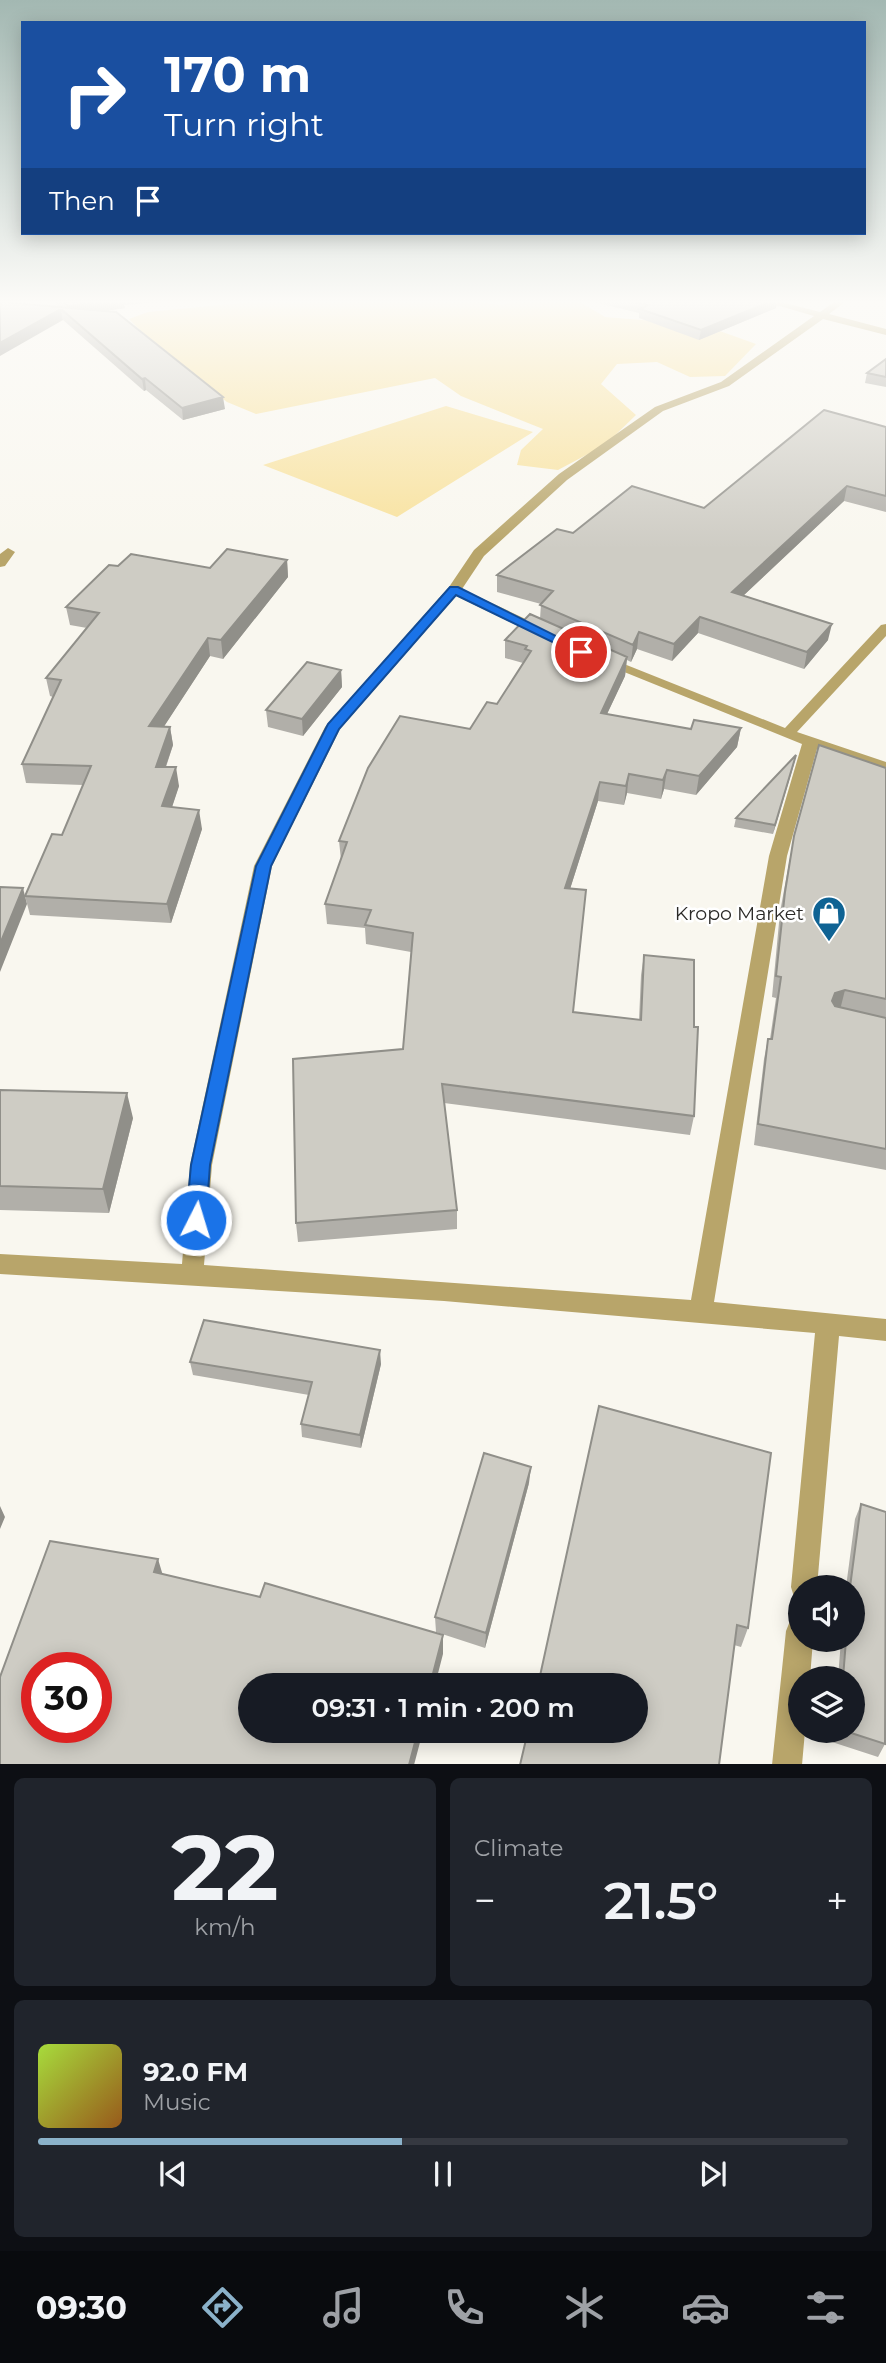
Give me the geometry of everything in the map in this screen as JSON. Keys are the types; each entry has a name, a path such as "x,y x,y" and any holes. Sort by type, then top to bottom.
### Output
{"street":[{"path":"192,1274 201,1165 263,866 333,727 454,590 479,553 563,477 659,409 724,384"},
{"path":"454,590 558,640"},
{"path":"788,734 886,628"},
{"path":"594,657 788,734 886,766"},
{"path":"701,1310 778,856 811,741"},
{"path":"0,1264 192,1274 701,1310 886,1330"},
{"path":"805,1575 828,1323"},
{"path":"788,1764 798,1652"}],"shaded area":[{"path":"205,384 404,384 256,414 227,402"},
{"path":"444,384 601,384 636,415 605,445 558,470 517,465 521,450 543,429 461,396"},
{"path":"446,406 533,432 397,517 263,465"}],"building":[{"path":"153,384 207,384 223,397 182,408"},
{"path":"824,410 886,427 886,496 847,486 732,592 832,624 807,652 700,617 674,644 639,632 633,645 540,605 553,591 497,575 557,529 573,533 632,486 704,508"},
{"path":"227,549 287,560 221,640 208,638 149,726 170,727 156,767 176,767 162,806 199,810 167,904 25,896 52,834 62,835 91,766 22,764 61,680 46,678 99,613 66,607 109,565 118,566 131,554 210,568"},
{"path":"530,614 627,657 601,713 691,729 694,720 741,728 699,776 667,770 663,780 629,774 626,786 600,782 565,888 586,890 573,1012 641,1020 644,955 694,960 694,1027 698,1027 694,1116 442,1084 457,1210 296,1223 293,1059 403,1049 413,933 365,925 371,910 325,904 347,842 339,841 368,768 400,716 470,729 487,702 497,704 531,651 525,649 527,646 505,640"},
{"path":"307,662 341,670 302,719 266,710"},
{"name":"Kropo Market","path":"819,745 886,768 886,999 845,990 835,993 832,1001 835,1006 886,1018 886,1149 758,1124 768,1039 772,1039 781,977 776,976 794,836"},
{"path":"796,755 775,825 736,818"},
{"path":"0,887 23,888 0,944"},
{"path":"0,1090 127,1093 103,1189 0,1186"},
{"path":"204,1320 380,1350 360,1435 301,1424 312,1382 190,1362"},
{"path":"599,1406 771,1453 748,1628 737,1625 719,1764 520,1764 525,1743 648,1743 648,1673 541,1673"},
{"path":"484,1453 531,1467 486,1633 435,1617"},
{"path":"861,1504 886,1512 885,1744 865,1738 865,1666 844,1666 845,1652 865,1652 865,1575 852,1575"},
{"path":"50,1541 158,1559 154,1572 260,1597 265,1583 443,1635 433,1673 238,1673 238,1743 415,1743 409,1764 0,1764 0,1677"}],"place":[{"name":"Kropo Market","path":"829,943"}],"route":[{"path":"196,1220 201,1165 263,866 333,727 396,659 454,590 581,652"}]}
